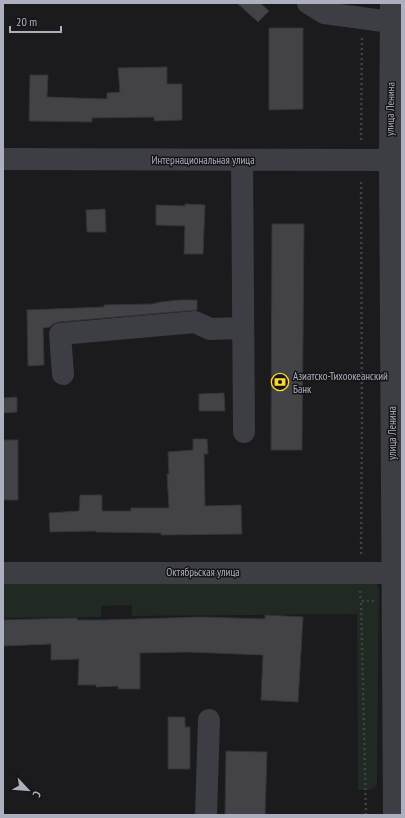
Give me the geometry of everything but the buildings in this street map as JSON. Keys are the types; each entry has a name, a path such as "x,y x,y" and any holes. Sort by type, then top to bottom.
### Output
{"street":[{"path":"308,3 324,13 362,18 391,13"},
{"name":"улица Ленина","path":"391,13 396,160 397,573 393,602 394,815"},
{"name":"Интернациональная улица","path":"3,159 396,160"},
{"path":"242,160 244,432"},
{"path":"63,374 60,334 195,322 210,329 243,328"},
{"name":"Октябрьская улица","path":"3,572 397,573"},
{"path":"206,815 209,720"}],"path":[{"path":"362,18 362,430 360,601 366,815"},
{"path":"360,601 393,602"}],"shaded area":[{"path":"3,581 377,583 379,591 377,785 371,789 358,790 357,614 132,616 132,605 101,606 101,617 3,618"}],"place":[{"name":"Азиатско-Тихоокеанский Банк","path":"280,382"}]}
